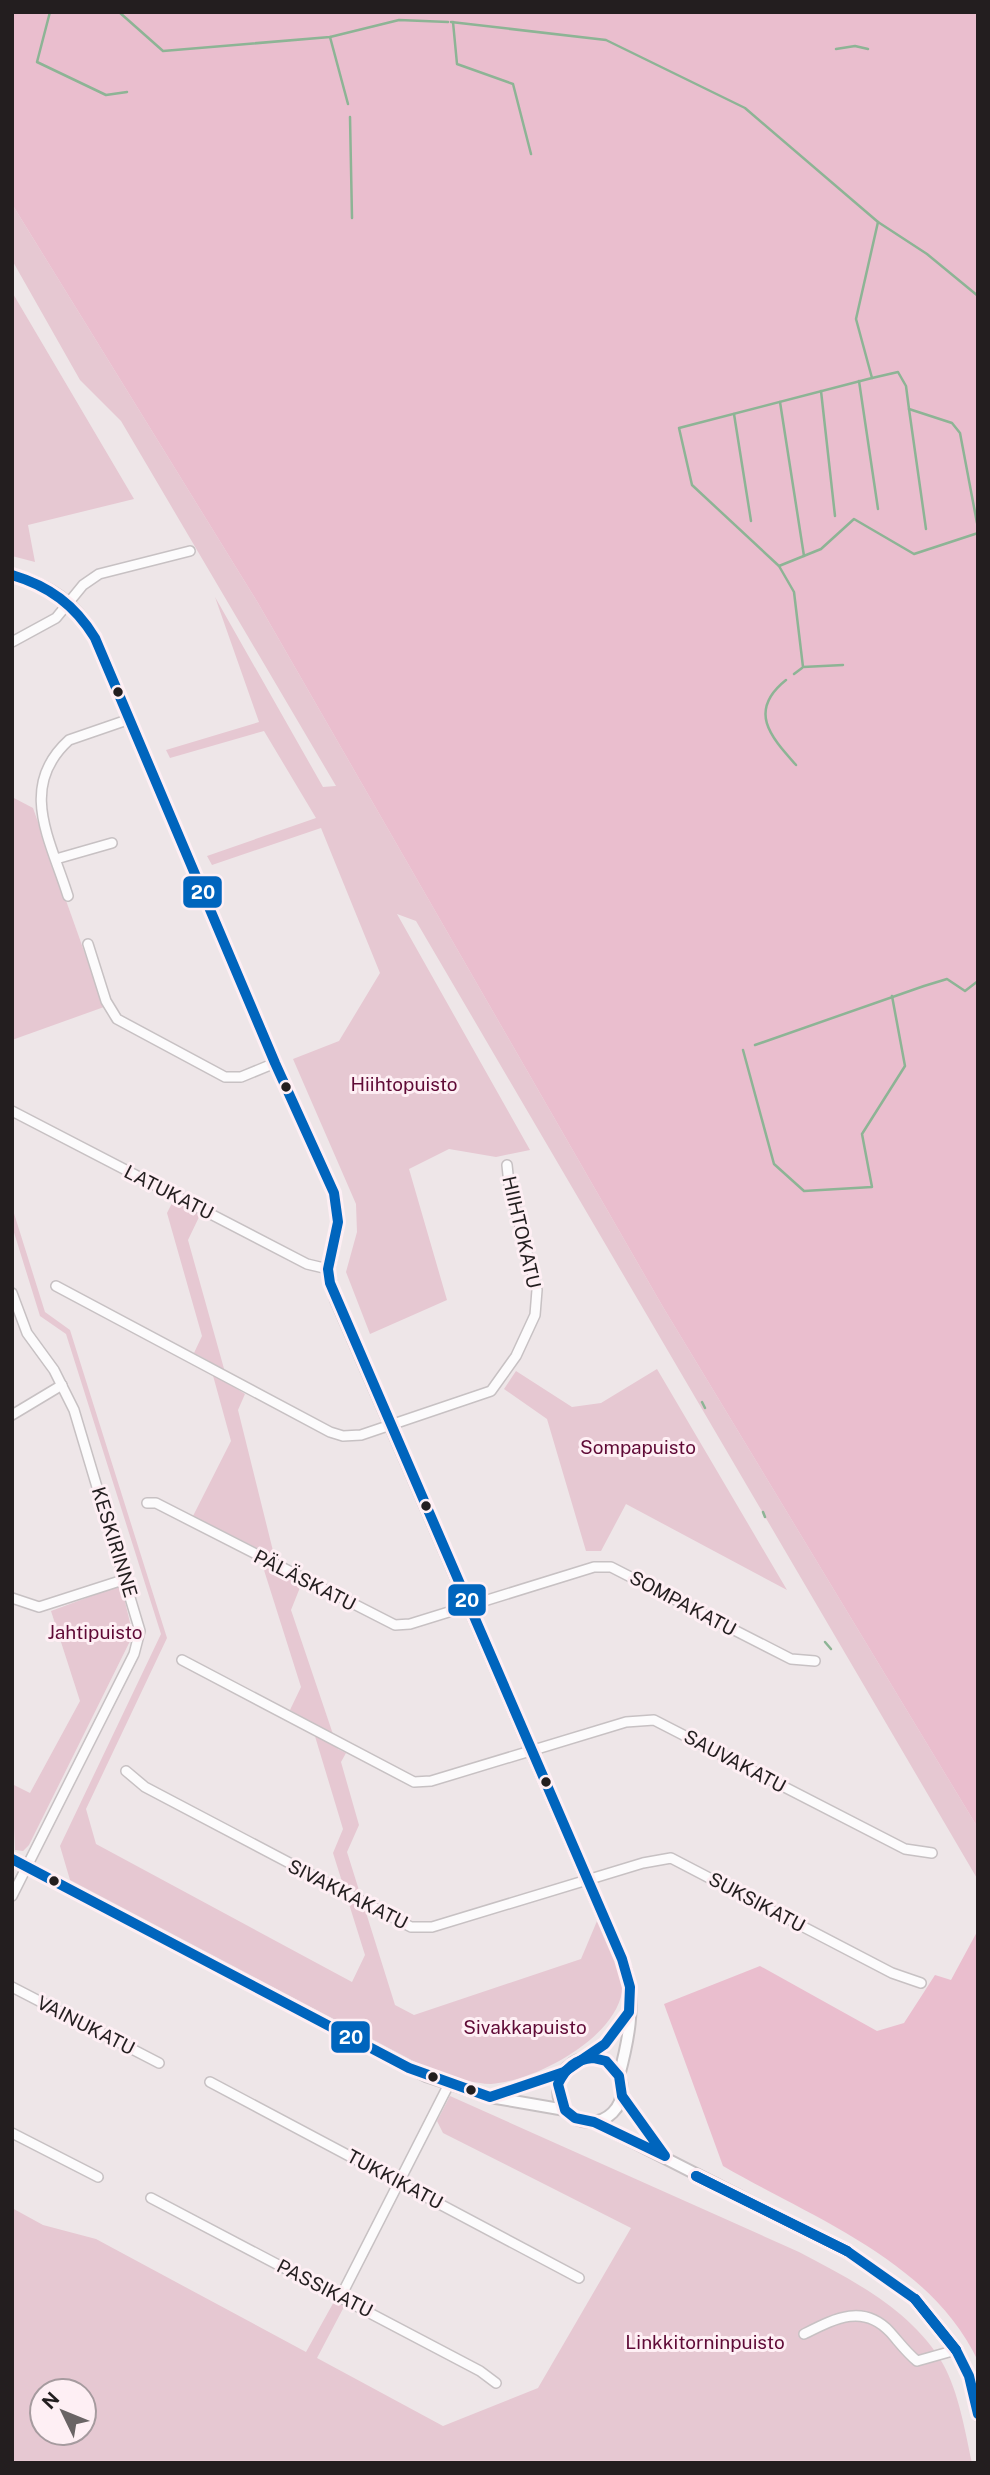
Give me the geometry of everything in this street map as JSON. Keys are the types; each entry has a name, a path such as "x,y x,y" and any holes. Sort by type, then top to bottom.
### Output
{"street":[{"path":"12,642 56,618 83,585 99,574 190,551"},
{"path":"12,575 47,586 70,603 95,638 275,1063 334,1194 338,1222 328,1269 336,1300 626,1970 630,1987 628,2038 619,2076 622,2096 665,2156"},
{"path":"68,896 39,799 49,770 65,743 75,736 130,719"},
{"path":"56,859 112,843"},
{"path":"88,944 108,1007 122,1023 225,1077 241,1077 275,1063"},
{"name":"LATUKATU","path":"12,1111 307,1264 328,1269"},
{"name":"HIIHTOKATU","path":"56,1286 336,1435 360,1435 491,1391 514,1361 531,1327 537,1306 537,1290 509,1184 507,1164"},
{"name":"KESKIRINNE","path":"12,1293 27,1333 62,1385 80,1427 139,1623 138,1646 12,1896"},
{"path":"12,1415 62,1385"},
{"name":"PÄLÄSKATU","path":"147,1503 156,1503 395,1625 410,1624 469,1606"},
{"name":"SOMPAKATU","path":"469,1606 594,1567 611,1567 790,1659 814,1661"},
{"path":"12,1598 38,1607 126,1579"},
{"name":"SAUVAKATU","path":"182,1661 414,1782 431,1781 626,1722 654,1720 905,1849 932,1853"},
{"name":"SIVAKKAKATU","path":"126,1771 145,1787 411,1927 432,1927 587,1880"},
{"name":"SUKSIKATU","path":"587,1880 659,1858 678,1860 892,1973 921,1983"},
{"path":"12,1859 409,2068 490,2097 565,2109 581,2121 594,2122 665,2156 696,2176 847,2251 915,2299 956,2350 968,2376 978,2415"},
{"name":"VAINUKATU","path":"12,1987 159,2063"},
{"path":"565,2109 558,2091 564,2072 573,2062 586,2058 605,2044 629,2012"},
{"path":"586,2058 606,2061 619,2076"},
{"path":"490,2097 564,2072"},
{"name":"TUKKIKATU","path":"210,2082 579,2278"},
{"path":"341,2296 449,2084"},
{"path":"594,2122 612,2113 622,2096"},
{"path":"12,2133 98,2177"},
{"name":"PASSIKATU","path":"150,2198 341,2296 480,2371 496,2383"},
{"path":"804,2334 838,2317 863,2314 888,2329 917,2361 956,2350"}],"green space":[{"name":"Hiihtopuisto","path":"12,204 258,603 663,1307 978,1828 978,1880 416,921 397,914 530,1150 496,1157 449,1149 409,1169 447,1300 370,1334 346,1272 357,1232 356,1204 293,1059 339,1041 380,973 321,828 212,865 207,856 316,818 264,731 170,758 166,750 259,722 215,597 323,787 336,786 121,421 80,380 12,260"},
{"path":"12,292 134,499 28,525 35,562 12,556"},
{"path":"12,797 33,808 104,1007 12,1040"},
{"name":"Sivakkapuisto","path":"174,1199 200,1215 188,1240 228,1383 245,1394 238,1410 278,1571 301,1585 291,1610 338,1749 346,1753 341,1762 359,1825 347,1852 395,2005 414,2015 581,1959 597,1921 615,1955 621,1974 622,1992 616,2009 604,2026 570,2055 529,2075 491,2084 438,2074 70,1880 60,1846 161,1634 66,1334 40,1316 12,1226 12,1207 45,1312 70,1330 167,1638 86,1809 96,1844 352,1982 365,1955 333,1853 343,1829 311,1723 290,1710 301,1687 257,1548 193,1516 231,1441 209,1361 194,1353 202,1336 167,1213"},
{"name":"Sompapuisto","path":"657,1369 787,1590 626,1504 601,1551 586,1551 547,1419 504,1389 516,1371 572,1407 601,1403"},
{"name":"Jahtipuisto","path":"121,1585 133,1635 29,1845 23,1851 15,1850 12,1784 30,1793 80,1701 51,1611"},
{"name":"Linkkitorninpuisto","path":"450,2096 799,2252 860,2286 898,2312 930,2345 943,2364 957,2400 972,2463 12,2463 12,2208 43,2225 96,2239 306,2352 336,2298 346,2303 317,2358 443,2426 538,2388 631,2228 443,2133 437,2121"}],"shaded area":[{"path":"12,12 978,12 978,1828 663,1307 258,603 12,204"},
{"path":"978,1930 978,2361 957,2326 931,2296 900,2269 831,2224 723,2166 664,2004 760,1966 877,2031 904,2023 935,1975 951,1980"}],"waterway":[{"path":"50,12 37,62 106,95 127,92"},
{"path":"119,12 163,51 330,37 399,20 448,22"},
{"path":"451,22 606,40 745,108 878,222 927,254 978,296"},
{"path":"453,22 457,64 513,84 531,154"},
{"path":"330,37 348,104"},
{"path":"836,49 855,46 868,49"},
{"path":"350,117 352,218"},
{"path":"843,665 803,667 794,592 779,566 692,485 679,428 872,378 856,319 878,222"},
{"path":"872,378 898,372 906,386 909,409 952,423 960,433 977,523"},
{"path":"859,381 878,509"},
{"path":"821,391 835,516"},
{"path":"780,402 804,556"},
{"path":"909,409 926,529"},
{"path":"734,414 751,521"},
{"path":"779,566 821,549 854,519 914,554 978,533"},
{"path":"794,674 802,668"},
{"path":"786,680 774,691 765,713 772,734 796,765"},
{"path":"755,1045 947,979 965,991 978,981"},
{"path":"743,1050 774,1164 804,1191 872,1187 862,1134 905,1066 892,996"},
{"path":"702,1402 705,1408"},
{"path":"763,1512 765,1517"},
{"path":"825,1642 831,1649"}],"transit line":[{"name":"20","path":"12,575 38,585 60,598 79,616 95,638 275,1063 334,1193 338,1222 328,1269 330,1283 622,1959 630,1987 629,2012 605,2044 564,2072 490,2097 409,2068 12,1859"},
{"name":"20","path":"593,2058 606,2061 619,2076 622,2096 665,2156 594,2122 575,2118 565,2110 558,2084 572,2065 593,2058"},
{"name":"20","path":"696,2176 847,2251"},
{"name":"20","path":"696,2176 847,2251"},
{"name":"20","path":"847,2251 915,2299"},
{"name":"20","path":"915,2299 956,2350"},
{"name":"20","path":"915,2299 956,2350"},
{"name":"20","path":"956,2350 969,2376 978,2414"}]}
